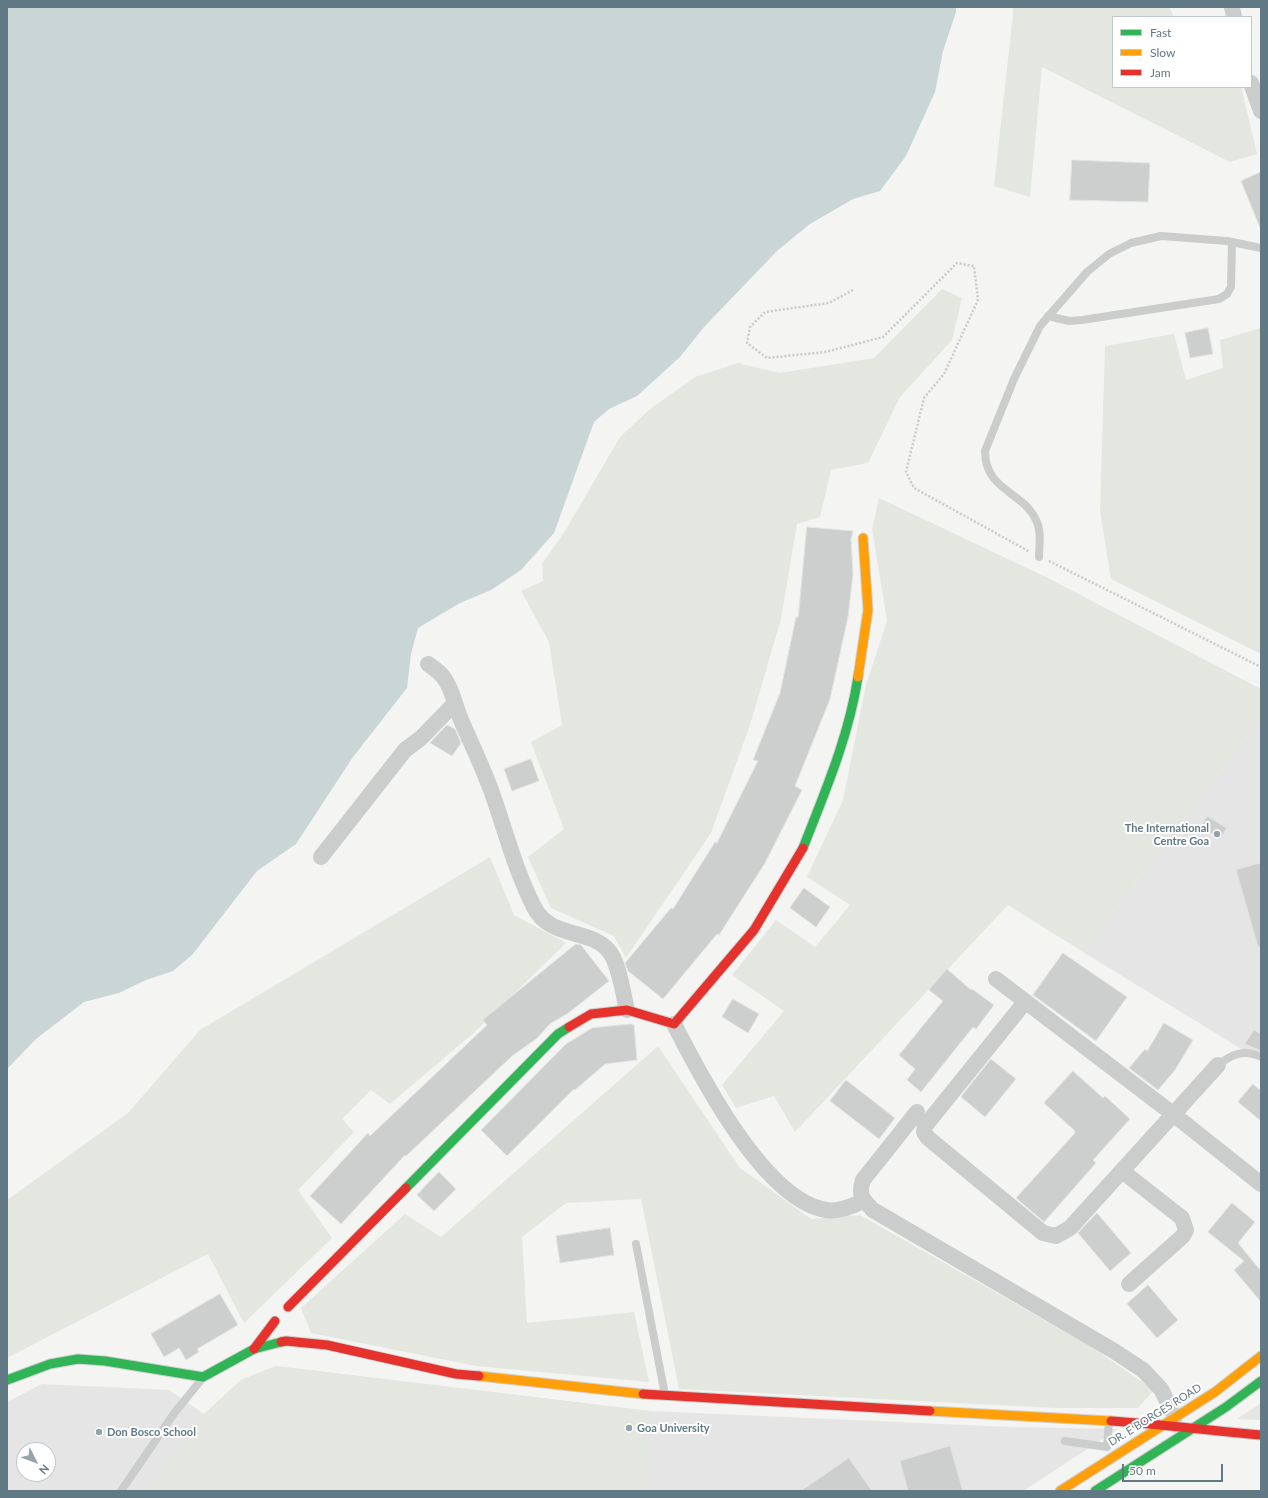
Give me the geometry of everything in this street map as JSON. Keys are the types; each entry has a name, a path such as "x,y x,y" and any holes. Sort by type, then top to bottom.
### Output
{"street":[{"path":"1252,86 1261,111"},
{"path":"674,1024 754,930 803,848 828,785 854,704 867,618 868,610 863,538"},
{"path":"428,664 444,677 450,687 455,703 491,790 510,850 534,908 541,918 553,927 600,943 608,950 614,959 627,1010"},
{"path":"321,857 405,750 421,738 455,703"},
{"path":"996,979 1173,1114 1261,1184"},
{"path":"1025,1002 925,1126 924,1132 928,1138 1043,1233 1056,1236 1070,1228 1218,1065"},
{"path":"288,1307 558,1034 591,1014 627,1010 674,1024 719,1105 753,1156 791,1193 810,1204 825,1210 842,1210 863,1201"},
{"path":"917,1112 863,1180 860,1190 863,1201 873,1210 1114,1351 1143,1370 1161,1389 1170,1420"},
{"path":"1122,1171 1182,1218 1186,1230 1183,1236 1129,1284"},
{"path":"254,1350 275,1320"},
{"path":"7,1380 50,1364 78,1359 105,1361 203,1377 254,1350 286,1341 327,1345 456,1374 665,1396 1109,1422 1170,1420 1193,1428 1261,1435"},
{"name":"DR. E BORGES ROAD","path":"1060,1491 1215,1392 1261,1356"},
{"path":"1095,1491 1226,1407 1261,1381"}],"lane":[{"path":"1039,557 1039,529 1037,521 1030,511 998,483 989,472 985,462 985,451 993,427 1030,343 1048,316 1087,272 1109,254 1131,243 1161,236 1232,242 1261,248"},
{"path":"1048,316 1069,321 1082,320 1219,299 1228,294 1231,287 1232,242"},
{"path":"1218,1065 1231,1055 1240,1052 1255,1054 1261,1058"},
{"path":"636,1244 665,1396"},
{"path":"121,1491 175,1412 203,1377"},
{"path":"1065,1441 1107,1447 1109,1422"}],"path":[{"path":"853,290 829,303 765,312 750,327 748,342 767,358 825,352 883,337 957,262 974,266 978,300 944,374 924,398 906,472 914,488 1039,557 1261,667"}],"shaded area":[{"path":"7,7 956,7 956,12 943,51 935,92 906,156 880,191 853,199 810,224 778,250 704,327 680,357 637,396 609,409 594,422 554,533 521,570 491,590 460,603 418,628 411,654 407,688 353,757 296,844 257,871 192,955 173,971 146,980 119,993 84,1002 36,1039 7,1069"},
{"path":"1013,7 1169,7 1174,16 1112,16 1112,88 1241,88 1257,154 1230,162 1042,67 1030,197 994,186"},
{"path":"942,289 962,298 952,340 900,397 868,463 831,470 820,517 797,524 781,619 750,725 711,833 626,958 614,936 551,908 528,857 564,829 531,742 562,725 549,642 521,591 543,581 542,564 565,531 620,437 650,409 695,377 738,363 780,373 874,358"},
{"path":"1261,328 1261,654 1111,579 1100,511 1105,346 1174,334 1186,380 1223,368 1220,340"},
{"path":"879,498 1046,577 1261,689 1261,717 1083,952 1008,905 795,1132 774,1096 736,1108 722,1085 784,1011 732,975 776,920 815,947 850,905 807,877 843,800 866,685 887,621 872,529"},
{"name":"The International Centre Goa","path":"1261,717 1261,1061 1083,952"},
{"path":"490,857 514,915 566,943 477,1030 390,1104 371,1090 342,1119 354,1132 298,1190 332,1238 244,1323 208,1254 7,1358 7,1200 128,1113 200,1030"},
{"path":"658,1046 740,1168 811,1219 860,1215 1090,1346 1154,1390 1138,1408 1055,1408 679,1389 641,1199 566,1203 522,1237 527,1323 634,1312 649,1382 476,1366 311,1333 301,1308 405,1214 441,1237"},
{"name":"Goa University","path":"276,1366 650,1411 1010,1427 1118,1429 1023,1491 7,1491 7,1402 42,1384 169,1390 204,1414 241,1380"},
{"name":"Goa University","path":"276,1366 650,1411 645,1491 149,1491 204,1414 241,1380"},
{"path":"1261,1403 1261,1420 1237,1419"}],"building":[{"path":"1072,160 1150,163 1148,202 1070,200"},
{"path":"1261,172 1261,230 1241,181"},
{"path":"1208,328 1213,354 1190,358 1185,333"},
{"path":"807,527 853,531 851,539 853,574 848,617 830,699 795,786 802,790 765,863 719,935 717,934 663,999 628,971 625,963 671,908 673,909 715,842 717,843 758,761 753,760 780,693 796,617 798,617"},
{"path":"447,725 455,729 461,743 452,756 430,743"},
{"path":"531,759 539,781 512,791 504,769"},
{"path":"1207,816 1227,828 1220,839 1201,827"},
{"path":"1261,863 1261,947 1258,947 1236,870"},
{"path":"804,888 830,907 816,927 790,908"},
{"path":"576,944 581,945 609,981 567,1014 551,1023 536,1039 512,1056 406,1156 405,1155 341,1224 310,1196 368,1133 370,1136 487,1025 483,1020"},
{"path":"1063,953 1127,997 1096,1041 1033,995"},
{"path":"947,969 971,990 972,989 994,1005 976,1029 973,1027 921,1092 907,1080 915,1069 899,1055 943,1001 929,990"},
{"path":"733,999 759,1014 748,1033 722,1017"},
{"path":"1164,1023 1193,1040 1175,1070 1158,1090 1129,1068 1145,1049 1147,1051"},
{"path":"631,1024 634,1025 637,1060 605,1064 575,1090 574,1089 507,1156 481,1130 566,1044 592,1028"},
{"path":"1254,1030 1261,1034 1261,1051 1245,1044"},
{"path":"991,1059 1016,1079 985,1117 961,1097"},
{"path":"1073,1071 1103,1098 1105,1096 1130,1119 1093,1160 1096,1163 1044,1222 1016,1198 1075,1133 1074,1130 1044,1103"},
{"path":"846,1080 895,1118 879,1139 830,1101"},
{"path":"1253,1084 1261,1091 1261,1121 1238,1102"},
{"path":"439,1172 456,1189 434,1211 417,1195"},
{"path":"1232,1203 1255,1222 1238,1243 1261,1271 1261,1302 1234,1270 1244,1261 1208,1232"},
{"path":"1097,1213 1131,1253 1110,1271 1078,1233"},
{"path":"610,1228 614,1255 560,1263 556,1236"},
{"path":"1148,1285 1178,1320 1157,1338 1127,1304"},
{"path":"220,1294 238,1325 197,1349 199,1352 186,1360 179,1348 164,1357 151,1334"},
{"path":"950,1446 963,1491 908,1491 900,1461"},
{"path":"849,1458 872,1491 801,1491"}],"traffic: fast":[{"path":"803,848 828,785 849,721 858,677"},
{"path":"406,1188 558,1034 569,1027"},
{"path":"7,1380 50,1364 78,1359 105,1361 203,1377 254,1349 281,1342"},
{"path":"1095,1491 1226,1407 1261,1381"}],"traffic: slow":[{"path":"858,677 868,610 863,538"},
{"path":"1060,1491 1215,1392 1261,1356"},
{"path":"479,1376 643,1394"},
{"path":"930,1411 1111,1421"}],"traffic: jam":[{"path":"569,1027 591,1014 627,1010 674,1024 754,930 803,848"},
{"path":"288,1307 406,1188"},
{"path":"254,1349 275,1321"},
{"path":"281,1342 286,1341 327,1345 456,1374 479,1376"},
{"path":"643,1394 930,1411"},
{"path":"1111,1421 1261,1435"}],"place":[{"name":"The International Centre Goa","path":"1217,834"},
{"name":"Goa University","path":"629,1428"},
{"name":"Don Bosco School","path":"99,1432"}]}
